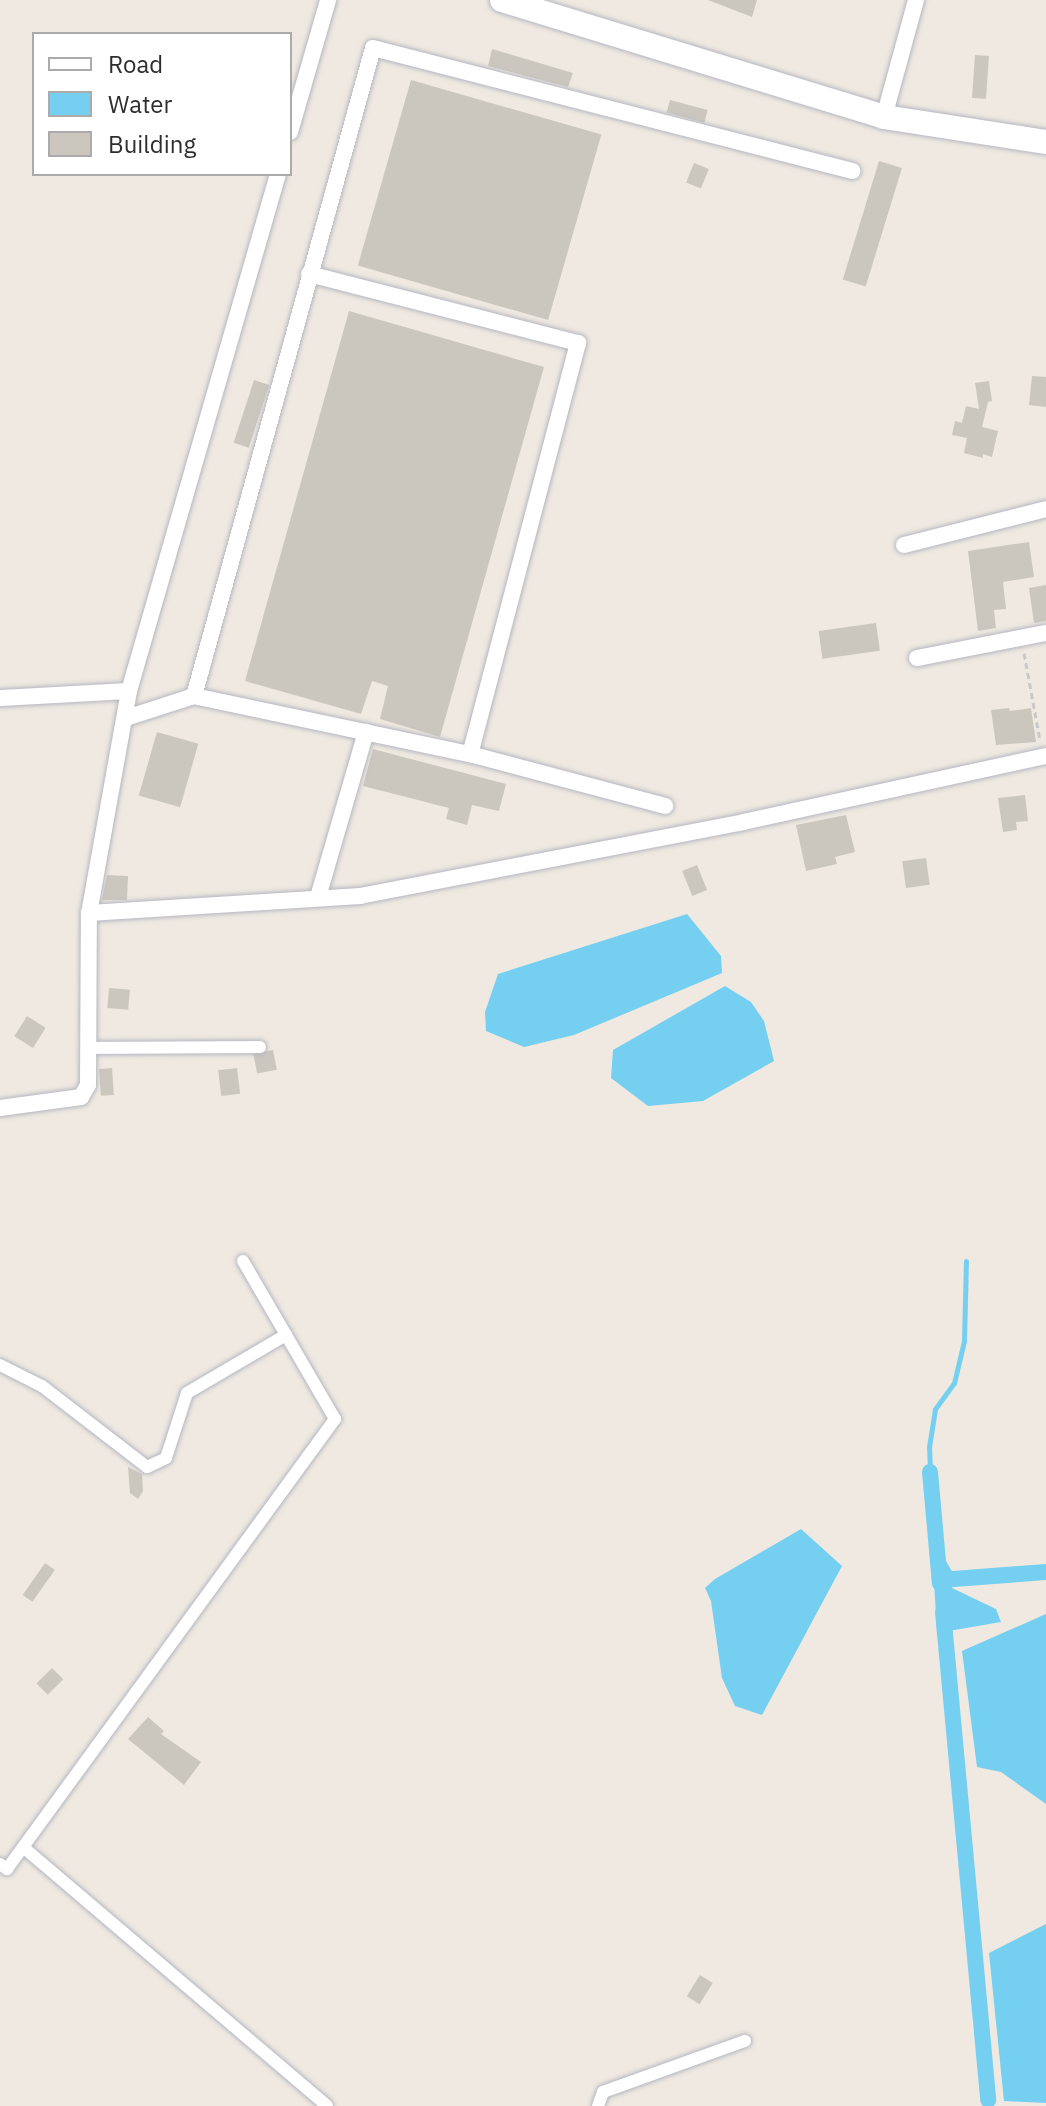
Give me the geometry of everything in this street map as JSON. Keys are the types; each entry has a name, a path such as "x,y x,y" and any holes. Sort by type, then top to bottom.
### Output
{"main road":[{"path":"502,0 561,8 884,117 1046,142"}],"street":[{"path":"292,125 328,0"},
{"path":"884,117 916,0"},
{"path":"194,696 373,48 852,171"},
{"path":"0,1108 81,1097 88,1085 89,913 129,691 277,176"},
{"path":"309,274 578,343 470,754"},
{"path":"904,545 1046,509"},
{"path":"917,658 1046,633"},
{"path":"0,698 129,691"},
{"path":"126,718 194,696 470,754 665,806"},
{"path":"318,897 366,732"},
{"path":"89,913 360,896 727,825 1044,757"},
{"path":"87,1048 260,1047"},
{"path":"0,1864 7,1869 335,1419 243,1261"},
{"path":"0,1365 42,1386 147,1467 166,1458 187,1393 286,1335"},
{"path":"23,1847 327,2106"},
{"path":"598,2106 603,2092 745,2041"}],"path":[{"path":"1022,637 1044,757"}],"water":[{"path":"687,914 721,956 722,973 574,1035 524,1047 486,1031 485,1012 498,974"},
{"path":"725,986 751,1002 764,1021 774,1061 703,1101 648,1106 611,1078 613,1050"},
{"path":"801,1529 842,1566 762,1715 735,1706 722,1678 711,1601 705,1588 715,1579"},
{"path":"946,1561 954,1575 952,1588 996,1609 1001,1622 937,1633 933,1564"},
{"path":"1046,1614 1046,1804 1001,1772 977,1767 962,1651"},
{"path":"1046,1924 1046,2103 1004,2101 989,1953"}],"building":[{"path":"708,0 757,0 752,17"},
{"path":"492,49 573,73 568,87 488,66"},
{"path":"975,55 989,56 986,99 972,98"},
{"path":"411,80 601,135 548,320 358,266"},
{"path":"670,100 708,110 704,123 667,113"},
{"path":"879,161 902,168 866,287 843,280"},
{"path":"694,163 709,169 701,188 686,182"},
{"path":"349,311 544,367 440,737 380,719 388,686 372,681 361,714 245,681"},
{"path":"1032,376 1046,377 1046,407 1029,405"},
{"path":"254,380 269,385 249,448 234,443"},
{"path":"989,381 992,401 988,402 982,427 998,431 992,457 983,454 983,458 964,453 967,438 952,435 955,421 962,423 966,406 979,409 975,383"},
{"path":"1029,542 1034,577 1003,582 1006,609 994,610 996,628 978,631 968,551"},
{"path":"1046,585 1046,621 1034,623 1029,588"},
{"path":"876,623 880,651 822,659 819,631"},
{"path":"1009,708 1010,711 1031,708 1036,742 996,745 991,710"},
{"path":"157,732 198,744 180,807 139,795"},
{"path":"373,749 506,784 499,811 472,805 467,825 446,819 449,808 363,786"},
{"path":"1025,795 1028,821 1016,822 1017,830 1003,832 998,798"},
{"path":"846,815 855,852 835,857 837,864 806,871 796,825"},
{"path":"926,858 930,885 906,888 902,861"},
{"path":"697,865 707,890 692,896 682,871"},
{"path":"107,875 128,876 127,900 102,900"},
{"path":"109,988 130,990 128,1010 107,1008"},
{"path":"27,1016 46,1028 33,1048 14,1036"},
{"path":"273,1050 277,1070 257,1073 253,1054"},
{"path":"112,1068 114,1095 101,1096 99,1069"},
{"path":"237,1068 240,1094 221,1096 218,1070"},
{"path":"128,1467 142,1474 143,1491 138,1499 130,1493"},
{"path":"45,1563 55,1570 32,1602 23,1595"},
{"path":"52,1668 63,1679 48,1695 36,1684"},
{"path":"148,1717 164,1731 161,1734 201,1762 184,1785 128,1739"},
{"path":"700,1975 713,1983 699,2004 687,1996"}],"waterway":[{"path":"930,1472 929,1447 935,1409 954,1383 964,1341 966,1261"},
{"path":"930,1472 940,1584"},
{"path":"940,1580 1046,1572"},
{"path":"943,1612 988,2100"}]}
